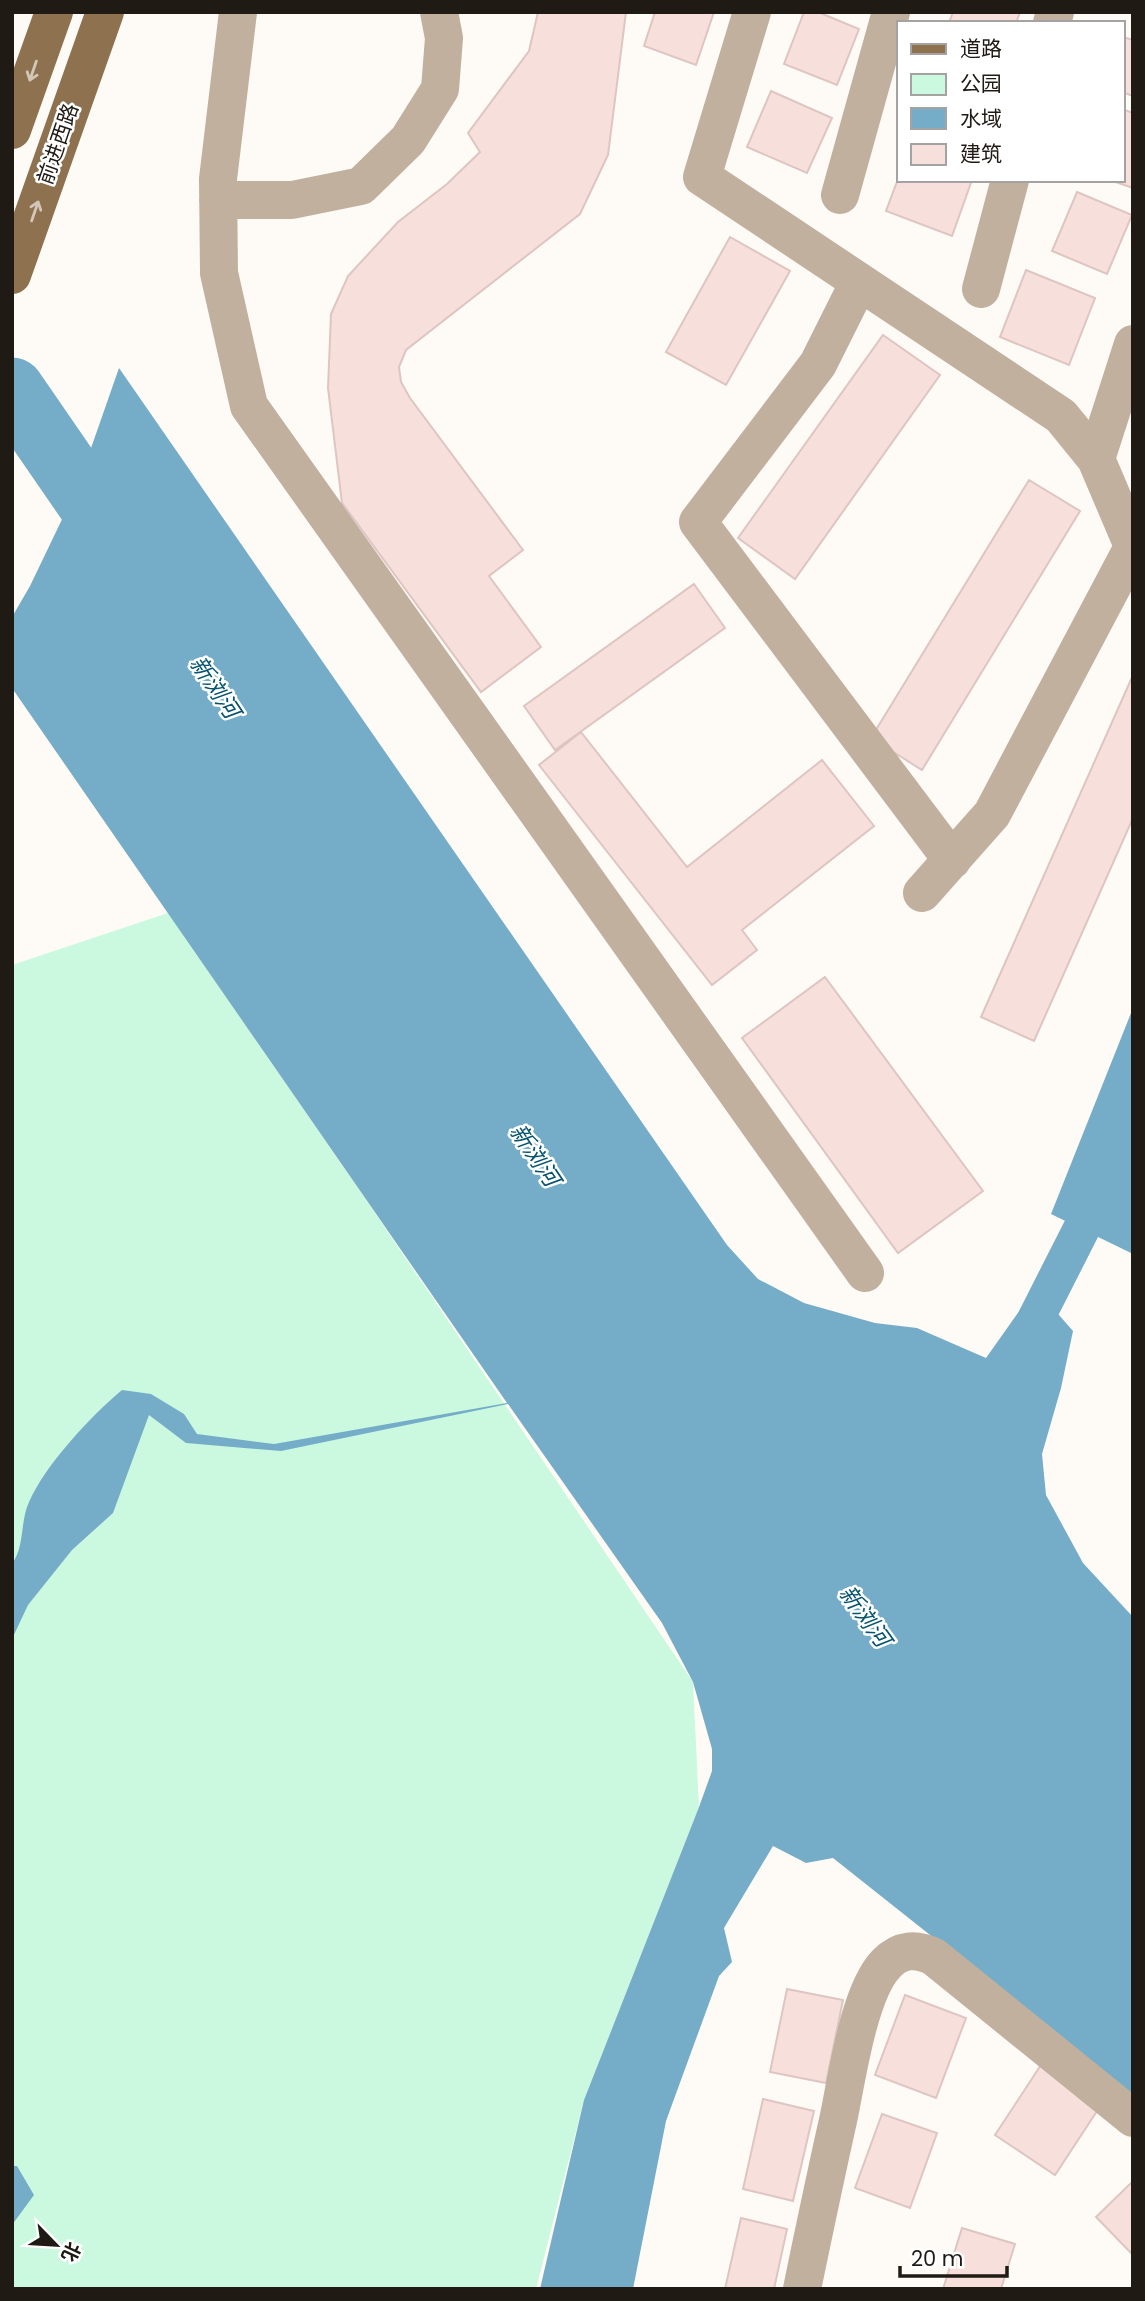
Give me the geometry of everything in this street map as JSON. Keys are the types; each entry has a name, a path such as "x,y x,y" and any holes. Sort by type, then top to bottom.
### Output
{"main road":[{"path":"12,130 54,12"},
{"name":"前进西路","path":"12,275 104,12"}],"street":[{"path":"238,12 218,179 219,273 249,406 865,1273"},
{"path":"218,200 292,200 362,186 408,140 440,89 444,38 439,12"},
{"path":"752,12 702,177 1061,416 1096,459 1133,546 992,814 922,893"},
{"path":"840,195 891,12"},
{"path":"981,289 1009,182"},
{"path":"859,282 818,364 698,522 951,860"},
{"path":"1096,459 1133,344"},
{"path":"802,2289 853,2051 869,1993 885,1964 900,1953 920,1950 934,1957 1133,2118"}],"green space":[{"path":"168,913 693,1682 699,1807 584,2100 536,2289 12,2289 12,965"}],"water":[{"path":"119,368 727,1245 758,1279 804,1303 875,1323 917,1328 986,1358 1025,1303 1059,1315 1073,1331 1061,1388 1042,1454 1046,1495 1083,1563 1133,1617 1133,2096 833,1858 806,1863 773,1846 724,1928 732,1962 719,1976 666,2121 633,2289 540,2289 584,2100 699,1807 712,1771 712,1749 693,1682 662,1623 508,1404 281,1451 186,1443 149,1415 113,1513 72,1550 28,1605 12,1639 12,1564 19,1549 29,1502 46,1472 70,1442 122,1390 151,1394 184,1414 197,1434 274,1444 507,1403 12,688 12,617 66,511"},
{"path":"1133,1008 1133,1254 1051,1214"},
{"path":"12,2166 17,2166 34,2195 12,2225"}],"building":[{"path":"538,12 626,12 608,155 580,214 406,350 399,367 401,382 410,398 523,550 489,576 541,647 481,692 342,503 328,388 331,314 348,276 398,222 447,184 480,152 468,133 529,51"},
{"path":"655,12 714,12 696,65 644,46"},
{"path":"804,12 818,12 859,29 837,85 784,64"},
{"path":"953,12 1020,12 1017,21 950,21"},
{"path":"1124,37 1133,40 1133,96 1124,93"},
{"path":"771,91 832,118 807,173 747,147"},
{"path":"1124,110 1133,113 1133,188 1116,182 1124,182"},
{"path":"897,182 971,182 952,236 886,211"},
{"path":"1077,192 1132,215 1107,274 1052,251"},
{"path":"730,237 790,271 726,385 666,352"},
{"path":"1026,270 1095,298 1069,365 1000,337"},
{"path":"883,335 940,375 795,579 738,538"},
{"path":"1029,480 1080,511 922,770 871,738"},
{"path":"694,584 725,628 555,750 524,706"},
{"path":"1133,675 1133,818 1034,1041 981,1017"},
{"path":"581,732 687,867 822,760 874,826 742,930 757,950 712,985 539,765"},
{"path":"825,977 983,1191 898,1253 742,1038"},
{"path":"787,1989 843,2000 826,2083 770,2072"},
{"path":"905,1995 966,2018 936,2098 875,2075"},
{"path":"1041,2065 1101,2105 1055,2175 995,2135"},
{"path":"763,2099 814,2111 793,2201 743,2189"},
{"path":"882,2114 937,2133 910,2208 855,2188"},
{"path":"1133,2181 1133,2255 1096,2217"},
{"path":"741,2218 787,2229 774,2289 725,2289"},
{"path":"962,2228 1015,2244 1001,2289 943,2289"}],"waterway":[{"name":"新浏河","path":"12,390 127,557"},
{"path":"1019,1352 1133,1127"}]}
